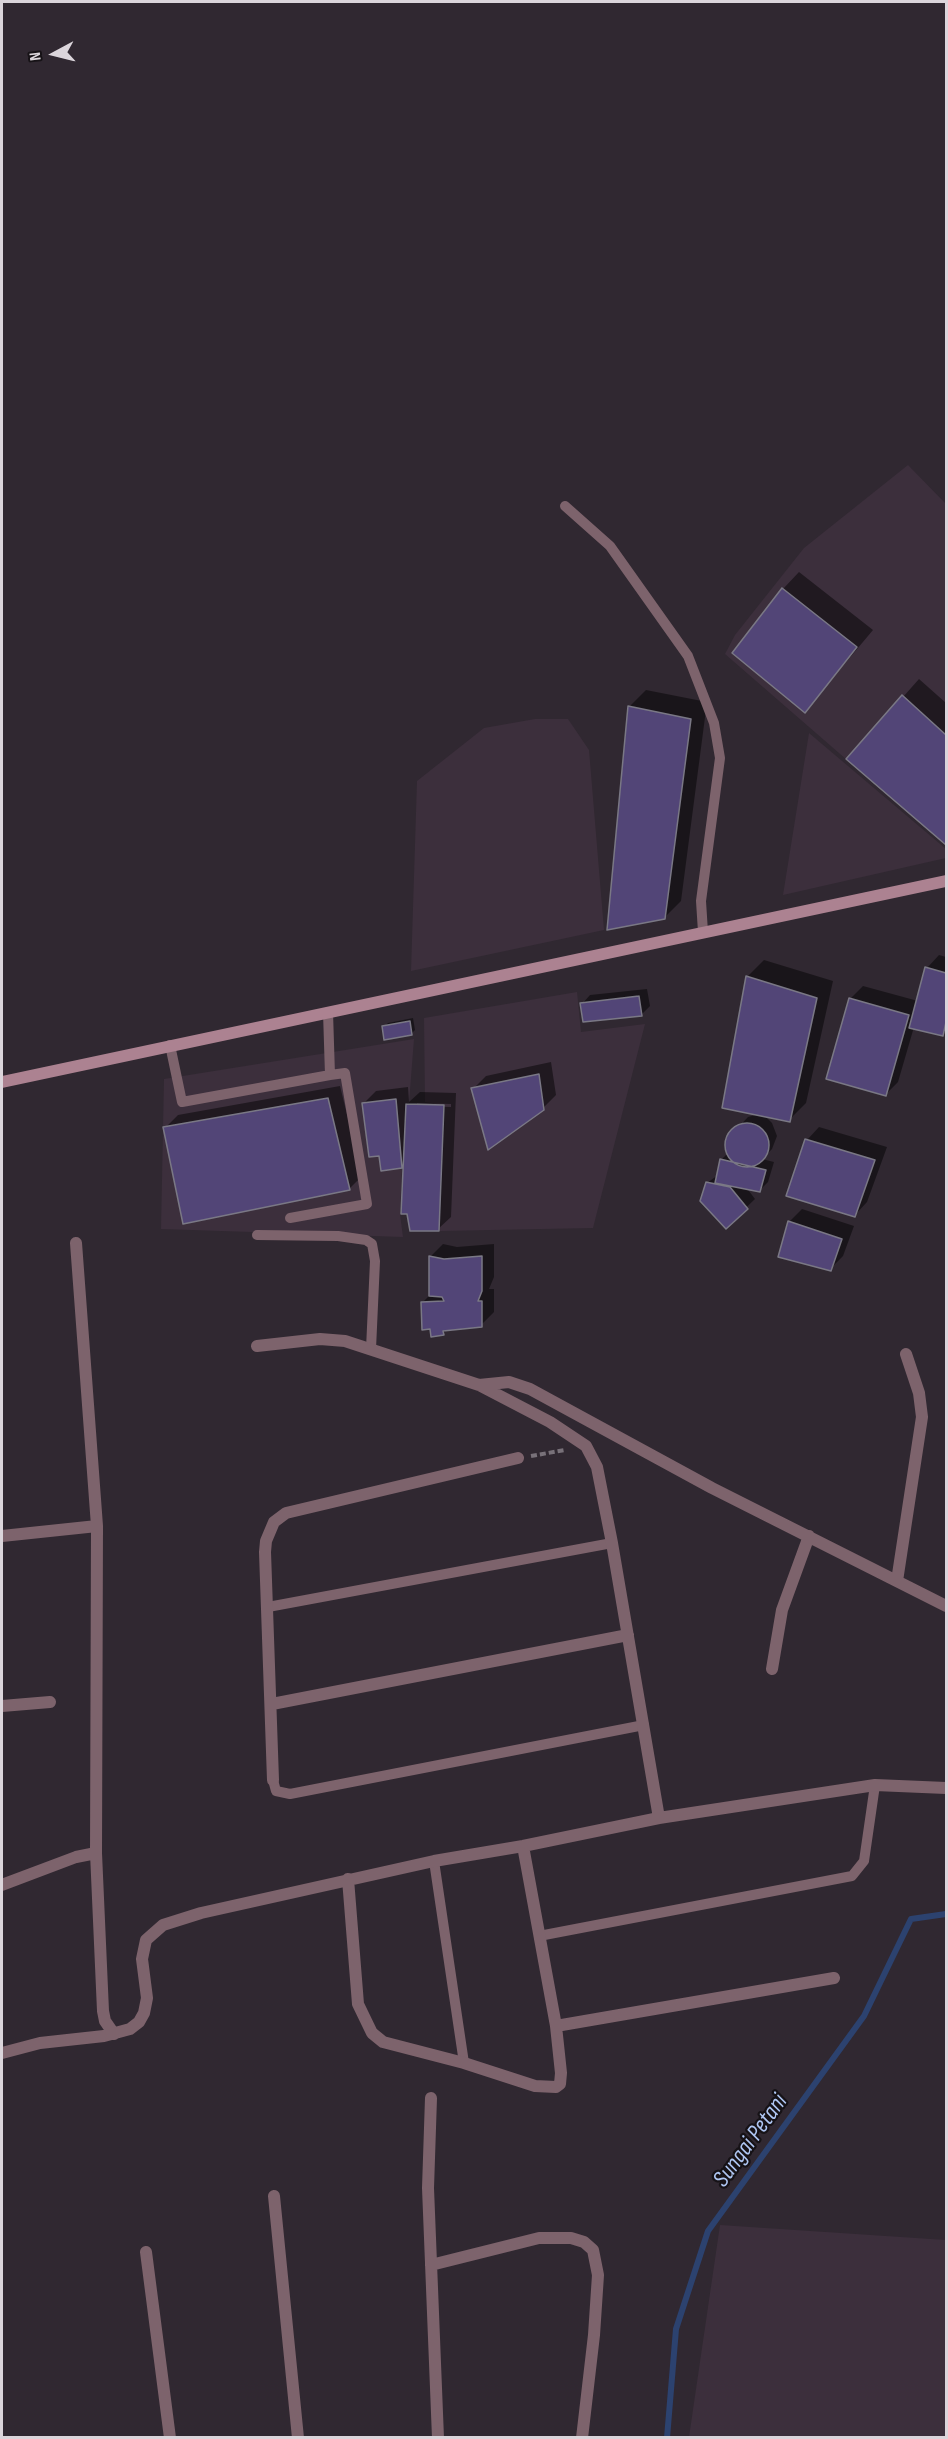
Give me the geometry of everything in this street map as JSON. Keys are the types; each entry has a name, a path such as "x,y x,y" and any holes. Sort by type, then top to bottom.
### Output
{"main road":[{"path":"2,1082 946,881"}],"street":[{"path":"76,1243 98,1526 96,1853 103,2011 105,2021 114,2034"},
{"path":"257,1346 330,1338 371,1349 479,1385 550,1422 586,1446 597,1467 612,1543 659,1818"},
{"path":"897,1581 922,1417 919,1393 906,1354"},
{"path":"479,1385 509,1382 530,1389 712,1488 946,1606"},
{"path":"273,1780 266,1541 274,1521 286,1513 518,1458"},
{"path":"2,1536 98,1526"},
{"path":"772,1669 782,1610 809,1536"},
{"path":"272,1704 628,1635"},
{"path":"2,1706 50,1702"},
{"path":"2,2053 40,2043 114,2034 129,2029 139,2022 144,2013 147,1998 143,1949 146,1940 163,1925 201,1913 434,1862 659,1818 875,1785 946,1788"},
{"path":"348,1880 358,2004 372,2033 383,2042 464,2063 535,2086 556,2087 560,2084 561,2073 556,2026 524,1846"},
{"path":"2,1885 76,1857 96,1853"},
{"path":"556,2026 834,1978"},
{"path":"430,2098 428,2188 438,2438"},
{"path":"274,2196 298,2438"},
{"path":"431,2265 539,2238 571,2238 584,2242 593,2250 598,2275 595,2325 582,2438"},
{"path":"146,2252 170,2438"}],"lane":[{"path":"565,506 610,546 688,656 714,723 720,758 701,901 704,932"},
{"path":"328,1012 330,1075"},
{"path":"170,1045 182,1102 345,1073 368,1204 290,1218"},
{"path":"257,1235 338,1236 366,1240 372,1244 375,1261 371,1349"},
{"path":"268,1607 612,1543"},
{"path":"273,1780 276,1791 290,1794 644,1725"},
{"path":"539,1936 852,1876 864,1860 875,1785"},
{"path":"434,1862 464,2063"}],"path":[{"path":"518,1458 586,1446"}],"shaded area":[{"path":"908,465 946,504 946,846 725,654 735,635 804,548"},
{"path":"535,719 568,719 589,750 604,930 411,971 417,781 484,728"},
{"path":"809,733 946,849 946,858 783,895"},
{"path":"577,992 581,1032 645,1024 593,1228 440,1231 445,1105 425,1102 424,1018"},
{"path":"414,1039 409,1103 405,1103 400,1214 403,1237 161,1229 164,1079"},
{"path":"720,2225 946,2240 946,2437 689,2437"}],"building":[{"path":"782,588 857,647 805,713 732,653"},
{"path":"902,695 946,735 946,845 846,759"},
{"path":"628,706 691,719 665,919 607,930"},
{"path":"925,967 946,973 946,1022 943,1036 909,1028"},
{"path":"746,976 817,998 790,1122 722,1108"},
{"path":"639,996 642,1016 583,1022 580,1003"},
{"path":"849,998 909,1015 886,1096 826,1079"},
{"path":"410,1021 412,1035 384,1040 382,1026"},
{"path":"539,1074 544,1110 488,1150 471,1088"},
{"path":"328,1098 350,1190 183,1224 163,1127"},
{"path":"396,1099 402,1168 381,1171 379,1156 369,1157 362,1103"},
{"path":"406,1104 444,1105 439,1231 410,1231 407,1214 401,1214"},
{"path":"747,1123 762,1130 769,1145 762,1160 747,1167 732,1160 725,1145 732,1130"},
{"path":"805,1139 875,1160 855,1217 786,1196"},
{"path":"720,1159 766,1170 760,1192 715,1183"},
{"path":"706,1182 730,1187 748,1209 726,1229 700,1201"},
{"path":"788,1221 842,1239 831,1271 778,1257"},
{"path":"429,1256 444,1259 482,1256 482,1291 478,1301 482,1301 482,1327 443,1331 444,1335 431,1337 430,1329 422,1330 421,1302 444,1301 442,1297 429,1296"}],"waterway":[{"name":"Sungai Petani","path":"667,2438 676,2329 708,2231 864,2016 911,1919 946,1914"}]}
